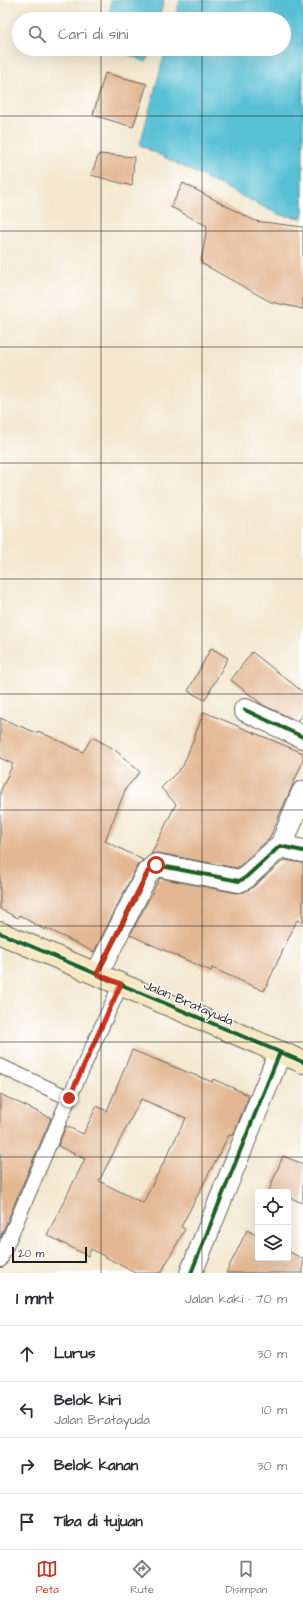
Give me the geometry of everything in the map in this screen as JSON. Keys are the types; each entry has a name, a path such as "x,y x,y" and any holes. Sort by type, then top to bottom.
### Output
{"street":[{"path":"245,710 303,738"},
{"path":"97,974 148,872 152,867 156,865 239,881 245,878 278,847 281,846 303,792"},
{"path":"281,846 303,851"},
{"name":"Jalan Bratayuda","path":"0,933 303,1062"},
{"path":"190,1273 280,1052"}],"lane":[{"path":"0,1260 69,1098 121,984"},
{"path":"0,1066 69,1098"}],"water":[{"path":"111,0 164,0 161,12 110,12"},
{"path":"180,0 303,0 303,218 280,215 140,145 164,56 291,56 291,12 177,12"},
{"path":"132,56 148,56 146,62"}],"building":[{"path":"105,73 147,84 133,127 93,115"},
{"path":"99,154 134,157 132,186 91,175"},
{"path":"183,183 255,221 303,227 303,309 271,302 201,263 207,226 171,207"},
{"path":"211,648 228,658 205,700 188,691"},
{"path":"252,652 303,692 303,713 297,721 263,705 231,680"},
{"path":"204,712 303,753 303,761 269,839 237,868 158,853 151,854 176,804 161,788 183,766"},
{"path":"0,718 37,733 38,731 83,752 92,737 114,749 140,772 126,788 105,841 143,860 137,866 94,952 46,928 45,930 19,915 18,918 0,909 0,792 13,764 0,758"},
{"path":"284,860 303,863 303,923 297,920 264,991 212,968 211,971 130,935 160,878 237,893 244,892 253,887"},
{"path":"132,1050 212,1082 213,1079 249,1095 233,1136 229,1135 181,1227 185,1229 161,1273 135,1273 91,1249 88,1256 47,1235 85,1159 58,1146 66,1126 83,1134 97,1106 107,1111","holes":["141,1099 186,1118 143,1203 99,1181"]},
{"path":"0,1094 51,1118 0,1238"},
{"path":"283,1156 303,1164 303,1203 291,1198 291,1189 269,1189"},
{"path":"247,1230 255,1234 255,1261 291,1261 291,1253 303,1259 303,1273 226,1273"}],"cycle path":[{"path":"245,710 303,737"},
{"path":"97,974 148,872 156,865 239,881 245,878 280,846 303,851"},
{"path":"0,933 303,1062"},
{"path":"191,1273 280,1052"}],"route":[{"path":"69,1098 121,984 97,974 148,872 156,865"}]}
